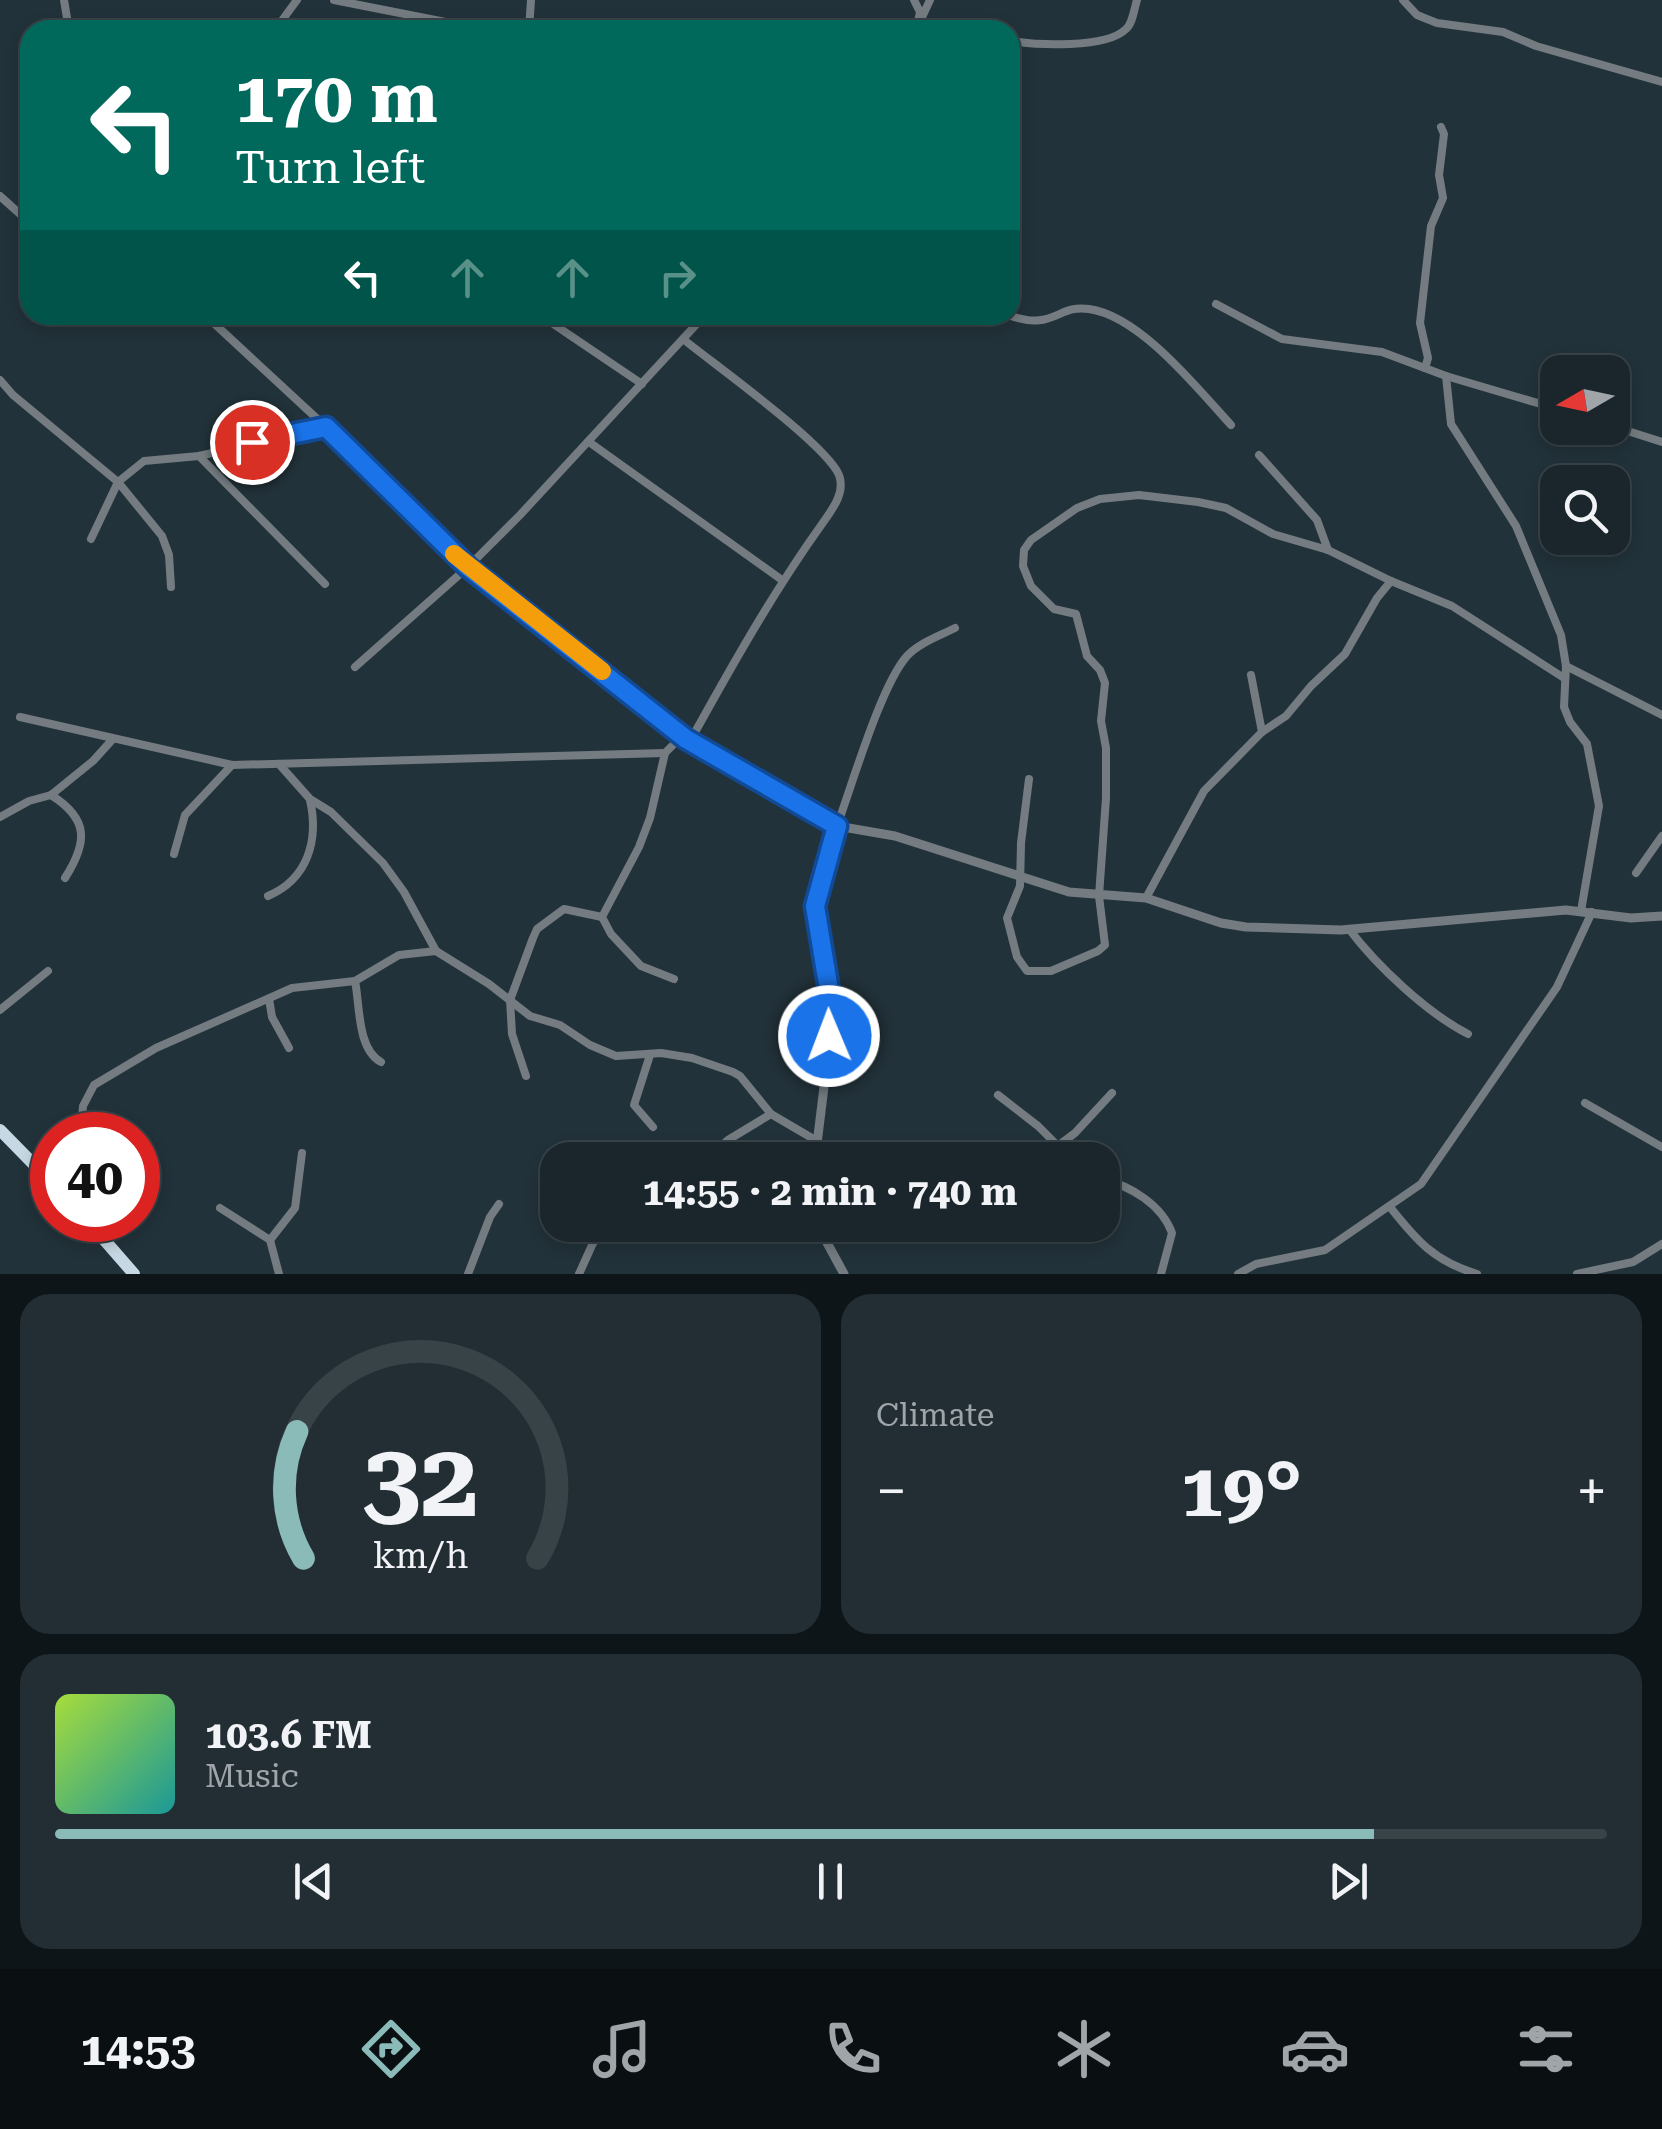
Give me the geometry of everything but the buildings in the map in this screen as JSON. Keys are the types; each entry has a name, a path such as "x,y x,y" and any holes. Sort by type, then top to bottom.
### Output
{"highway":[{"path":"0,1130 30,1161"},
{"path":"107,1242 134,1274"}],"street":[{"path":"334,0 435,20"},
{"path":"1020,43 1052,46 1081,43 1124,32 1137,0"},
{"path":"1403,0 1418,15 1437,23 1503,32 1536,46 1662,82"},
{"path":"1425,368 1428,358 1420,323 1431,226 1443,198 1439,175 1444,134 1441,127"},
{"path":"1216,304 1282,339 1366,348 1540,404"},
{"path":"1020,319 1044,322 1086,308 1107,314 1155,347 1232,424"},
{"path":"216,325 468,567 686,739 837,826 895,836 1070,892 1146,898 1246,927 1349,929 1450,918 1581,911 1631,918 1662,916"},
{"path":"555,325 642,384"},
{"path":"355,667 468,567 696,325"},
{"path":"674,979 641,966 604,925 602,917 639,847 666,752 676,742 694,734 782,580 838,499 839,475 797,430 683,339"},
{"path":"1446,376 1451,424 1499,497 1532,560 1557,622 1566,666 1566,715 1587,744 1599,806 1581,911"},
{"path":"0,380 118,482 162,536 169,555 171,587"},
{"path":"90,539 118,482 144,461 199,456 326,427"},
{"path":"1630,432 1662,442"},
{"path":"589,442 782,580"},
{"path":"1260,454 1318,520 1328,550"},
{"path":"199,456 325,584"},
{"path":"1029,780 1020,878 1007,913 1007,927 1017,957 1027,971 1052,971 1103,948 1106,940 1099,896 1106,798 1106,748 1101,721 1105,683 1100,670 1087,656 1076,614 1054,610 1031,586 1023,566 1024,550 1040,532 1077,508 1100,500 1139,495 1226,508 1272,534 1328,550 1464,612 1564,678"},
{"path":"1146,898 1204,792 1262,732 1286,716 1310,686 1345,654 1377,598 1391,582"},
{"path":"278,764 310,799 332,812 383,863 404,892 436,952 537,1020 560,1026 616,1056 662,1053 692,1058 732,1072 740,1076 771,1114 817,1141 833,1014 815,906 837,826 880,710 904,660 924,643 955,628"},
{"path":"1566,666 1662,715"},
{"path":"1251,675 1262,732"},
{"path":"20,717 232,764 666,752"},
{"path":"0,817 50,795 94,761 112,740"},
{"path":"174,854 185,815 232,764"},
{"path":"50,795 78,818 82,832 79,856 66,878"},
{"path":"268,896 295,878 311,849 314,832 310,799"},
{"path":"1636,874 1662,836"},
{"path":"526,1076 512,1034 510,1000 537,930 564,909 602,917"},
{"path":"1238,1274 1256,1264 1326,1250 1421,1184 1557,987 1592,912"},
{"path":"1349,929 1371,957 1432,1012 1468,1034"},
{"path":"83,1112 94,1085 156,1048 303,985 355,980 399,955 436,952"},
{"path":"0,1010 48,971"},
{"path":"355,980 366,1042 371,1056 382,1062"},
{"path":"268,999 272,1017 289,1048"},
{"path":"650,1055 634,1106 653,1127"},
{"path":"1063,1142 1112,1093"},
{"path":"998,1095 1055,1142"},
{"path":"1585,1104 1662,1147"},
{"path":"726,1142 771,1114"},
{"path":"270,1240 295,1208 302,1153"},
{"path":"1120,1186 1161,1212 1172,1233 1161,1274"},
{"path":"468,1274 498,1204"},
{"path":"1390,1207 1424,1248 1477,1274"},
{"path":"220,1208 270,1240 280,1274"},
{"path":"579,1274 594,1242"},
{"path":"826,1242 844,1274"},
{"path":"1577,1274 1634,1262 1662,1244"}],"slow traffic":[{"path":"454,554 602,671"}],"route":[{"path":"252,442 326,427 468,567 686,739 837,826 815,906 833,1014 829,1036"}]}
